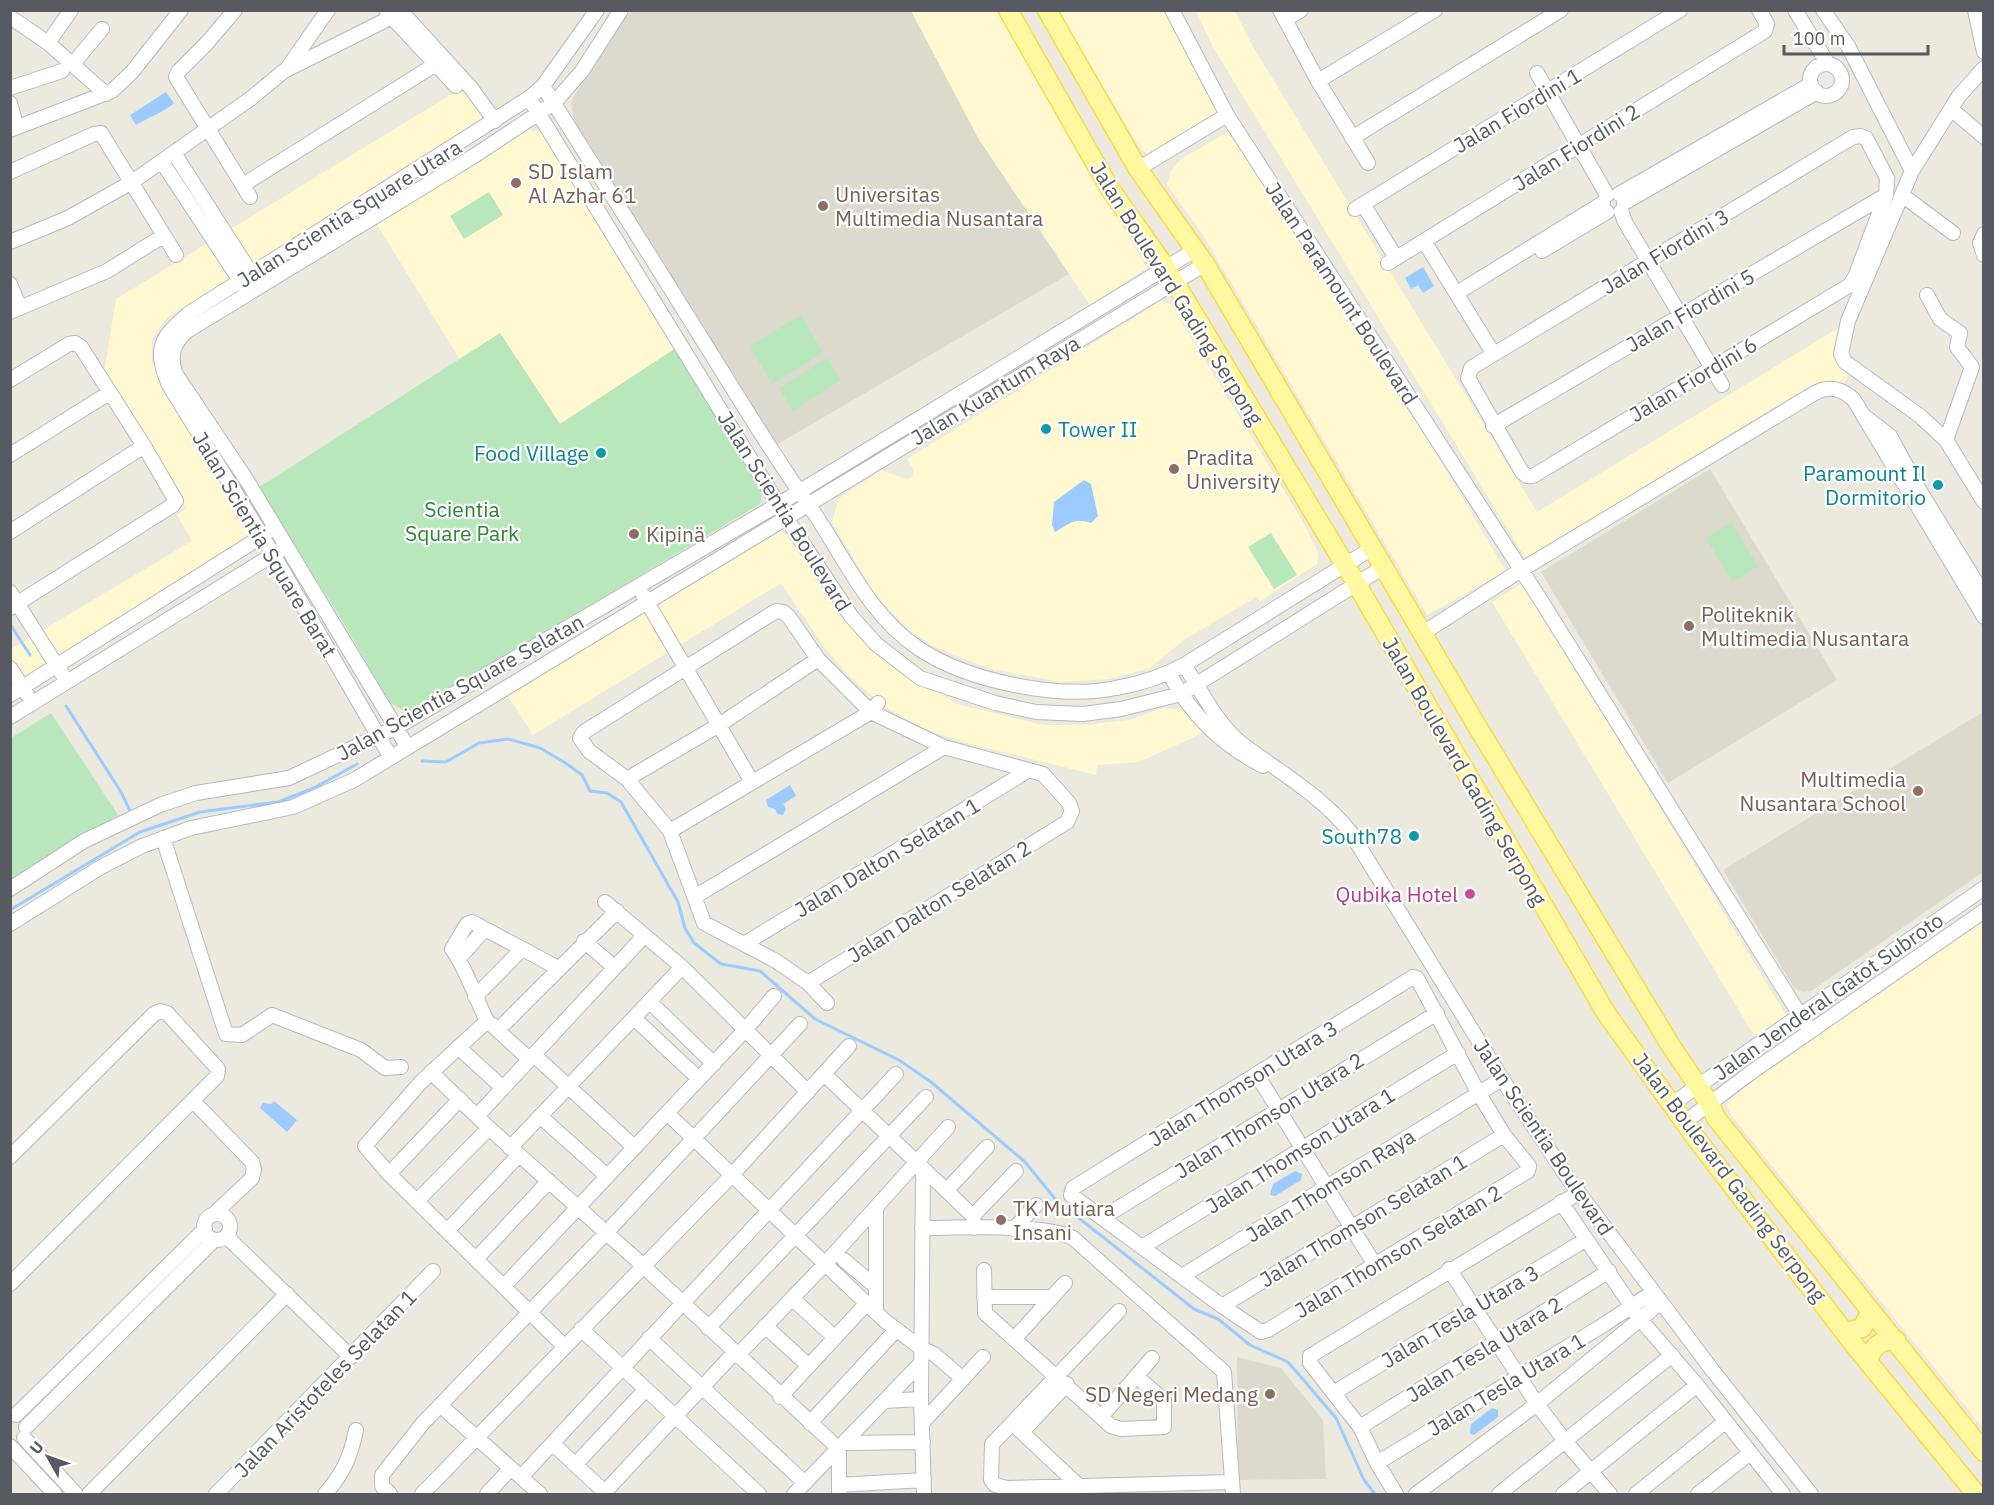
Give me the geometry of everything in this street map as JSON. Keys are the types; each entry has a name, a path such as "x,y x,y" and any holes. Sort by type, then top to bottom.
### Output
{"main road":[{"name":"Jalan Boulevard Gading Serpong","path":"1008,10 1110,189 1171,275 1345,564 1606,1013 1685,1122 1868,1361 1976,1494"},
{"path":"1013,10 1030,41 1029,50"},
{"name":"Jalan Boulevard Gading Serpong","path":"1047,10 1138,169 1200,257 1423,633 1710,1104 1716,1118 1896,1340 1983,1452"},
{"path":"1847,1332 1862,1328 1871,1311"},
{"path":"1868,1361 1876,1346 1882,1341 1896,1340"}],"street":[{"path":"48,43 71,10"},
{"path":"12,117 106,94 132,72 181,10"},
{"path":"235,10 176,77 250,197"},
{"path":"284,71 328,10"},
{"path":"543,86 597,10"},
{"path":"554,103 586,66 621,10"},
{"name":"Jalan Paramount Boulevard","path":"1172,10 1227,115 1521,570 1810,1031"},
{"path":"1301,10 1283,15 1318,81 1368,163"},
{"path":"1318,81 1435,10"},
{"path":"1352,138 1561,10"},
{"name":"Jalan Fiordini 1","path":"1392,261 1359,207 1680,10"},
{"name":"Jalan Fiordini 2","path":"1392,261 1765,31 1767,24 1759,10"},
{"path":"1795,10 1817,47 1823,65"},
{"path":"1823,10 1848,46 1912,171"},
{"path":"1975,10 1983,52"},
{"path":"10,242 68,218 132,183 284,71 393,13"},
{"path":"393,13 456,86"},
{"path":"393,13 471,88 495,122"},
{"path":"10,17 48,43 67,68 106,94"},
{"path":"10,88 67,68 102,29"},
{"path":"243,185 436,64"},
{"path":"1814,88 1831,95 1841,85 1840,71 1823,65"},
{"path":"1814,88 1811,77 1823,65"},
{"path":"1983,68 1951,109 1912,171 1848,321 1841,354 1845,362 1920,416 1946,440 1983,502"},
{"path":"1537,73 1722,385"},
{"name":"Jalan Scientia Square Utara","path":"170,330 191,312 495,122 529,99 543,86"},
{"name":"Jalan Scientia Boulevard","path":"543,86 869,600 891,625 916,647 943,663 1014,685 1065,691 1115,689 1169,673 1184,665 1374,547"},
{"path":"1459,297 1614,203 1814,88"},
{"name":"Jalan Scientia Boulevard","path":"529,99 851,616 876,644 921,678 995,703 1057,714 1121,709 1181,694 1385,566"},
{"name":"Jalan Scientia Square Utara","path":"187,331 255,291 554,103"},
{"path":"1951,109 1983,137"},
{"path":"1138,169 1227,115"},
{"path":"10,172 94,134 101,133 176,255"},
{"name":"Jalan Fiordini 3","path":"1493,426 1468,378 1471,368 1853,136 1866,138 1887,178 1886,195"},
{"path":"174,153 255,291"},
{"path":"162,162 246,277"},
{"name":"Jalan Fiordini 6","path":"1493,426 1522,472 1533,476 1853,281 1886,195"},
{"name":"Jalan Fiordini 5","path":"1493,426 1886,195"},
{"path":"1902,195 1953,233"},
{"path":"10,284 15,310 107,271 163,236"},
{"path":"1424,241 1493,353"},
{"name":"Jalan Kuantum Raya","path":"783,510 808,504 1200,257"},
{"name":"Jalan Kuantum Raya","path":"799,492 1171,275"},
{"path":"1927,295 1940,319 1960,333 1957,347 1972,367 1946,440"},
{"name":"Jalan Scientia Square Barat","path":"170,330 163,341 161,366 169,385 273,554 390,756"},
{"name":"Jalan Scientia Square Barat","path":"187,331 174,347 171,360 175,373 260,502 407,746"},
{"path":"10,380 69,344 75,343 81,347 176,501 173,505 13,601 67,682"},
{"path":"1423,633 1521,570 1822,389 1844,391 1854,400 1983,617"},
{"path":"10,455 109,393"},
{"path":"1863,415 1890,436 1921,493 1983,595"},
{"path":"10,532 144,446"},
{"name":"Jalan Scientia Square Selatan","path":"10,924 101,867 163,838 191,828 293,807 354,780 646,601 783,510 799,492"},
{"path":"246,510 260,502"},
{"name":"Jalan Scientia Square Selatan","path":"10,889 84,841 160,805 196,793 289,778 379,736 638,587 783,510"},
{"path":"10,695 275,528"},
{"path":"10,717 286,547"},
{"path":"638,587 752,782"},
{"path":"827,1003 808,983 704,923 696,896 670,831 627,779 583,746 580,738 584,732 776,611 789,617 818,659 875,708 944,747 1029,770"},
{"path":"627,779 720,725 818,659"},
{"name":"Jalan Scientia Boulevard","path":"1184,665 1222,724 1241,742 1333,812 1351,833 1490,1086 1578,1192 1811,1494"},
{"path":"10,668 34,703"},
{"path":"963,692 968,672"},
{"name":"Jalan Scientia Boulevard","path":"1169,673 1181,694 1213,733 1235,751 1287,776"},
{"path":"670,831 875,708"},
{"path":"696,896 944,747"},
{"name":"Jalan Dalton Selatan 2","path":"808,983 1070,818 1072,811 1069,803 1043,774 1029,770"},
{"name":"Jalan Dalton Selatan 1","path":"744,944 1029,770"},
{"path":"163,838 226,1034 242,1035 272,1015 361,1050 385,1068 401,1067"},
{"name":"Jalan Jenderal Gatot Subroto","path":"1672,1104 1983,888"},
{"path":"605,902 682,967 808,1092"},
{"path":"499,1029 616,911"},
{"name":"Jalan Jenderal Gatot Subroto","path":"1685,1122 1810,1031 1983,911"},
{"path":"558,968 472,922 467,924 453,946 453,951 460,957 487,1021 568,1085 634,1147"},
{"path":"477,1116 644,936"},
{"path":"585,941 614,967"},
{"path":"475,997 522,949"},
{"path":"447,1231 515,1152 540,1116 568,1085 636,1019 682,967"},
{"name":"Jalan Thomson Utara 3","path":"1102,1218 1073,1197 1071,1193 1073,1188 1413,977 1417,978 1437,1013"},
{"path":"504,1286 714,1064 774,996"},
{"path":"651,1003 714,1064"},
{"path":"10,1157 154,1014 160,1011 167,1013 215,1063 218,1069 217,1076 193,1101 10,1284"},
{"path":"1437,1013 1458,1053 1490,1086 1504,1135"},
{"name":"Jalan Thomson Utara 2","path":"1102,1218 1437,1013"},
{"path":"636,1019 699,1079"},
{"path":"487,1021 431,1072 365,1144 366,1149 564,1346"},
{"path":"390,1494 382,1486 382,1475 443,1402 606,1233 800,1024"},
{"path":"422,1494 642,1266 728,1172 808,1092 849,1046"},
{"path":"458,1047 503,1088"},
{"name":"Jalan Thomson Utara 1","path":"1142,1247 1458,1053"},
{"path":"431,1072 736,1355 783,1394 810,1423 842,1446 923,1442"},
{"path":"824,1074 862,1108 888,1137 947,1190 974,1222"},
{"path":"487,1494 554,1445 681,1303 896,1074"},
{"path":"1257,1075 1375,1265"},
{"name":"Jalan Thomson Raya","path":"1182,1276 1490,1086"},
{"path":"708,1328 926,1097"},
{"path":"389,1174 460,1100"},
{"path":"193,1101 252,1162 254,1169 252,1178 206,1221 205,1229 208,1236 220,1238 287,1294 351,1357"},
{"path":"667,1113 768,1209 794,1238 896,1330 934,1354 963,1379"},
{"path":"540,1116 607,1176"},
{"path":"554,1445 605,1494 702,1389 825,1264 918,1164 948,1127"},
{"path":"417,1201 489,1128"},
{"name":"Jalan Thomson Selatan 2","path":"1222,1306 1256,1330 1268,1330 1528,1171 1530,1168 1527,1162 1504,1135"},
{"name":"Jalan Thomson Selatan 1","path":"1222,1306 1504,1135"},
{"path":"947,1190 987,1147"},
{"path":"918,1164 922,1228 921,1399 924,1494"},
{"path":"974,1222 1016,1171"},
{"path":"476,1259 549,1182"},
{"path":"1396,1494 1377,1463 1360,1427 1335,1392 1310,1363 1310,1356 1578,1192"},
{"path":"1562,1202 1585,1240 1640,1319 1697,1385 1750,1452 1777,1492"},
{"path":"1014,1229 1036,1205"},
{"path":"783,1394 835,1338 872,1307 876,1287 876,1207"},
{"path":"55,1494 10,1446 118,1336 230,1229 228,1220 221,1215 213,1215"},
{"path":"1102,1218 1222,1306"},
{"path":"922,1228 974,1222 1014,1229 1064,1233 1073,1238 1224,1371 1232,1488 1078,1490 1007,1488 994,1485 991,1480 990,1450 992,1444 1017,1428 1062,1381 1119,1311"},
{"path":"76,1494 13,1414 205,1229"},
{"name":"Jalan Tesla Utara 3","path":"1335,1392 1585,1240"},
{"path":"844,1260 876,1287"},
{"path":"1449,1269 1565,1442 1610,1494"},
{"path":"984,1270 985,1313 1101,1417 1115,1429 1164,1428 1164,1400 1136,1376"},
{"name":"Jalan Aristoteles Selatan 1","path":"216,1494 433,1271"},
{"name":"Jalan Tesla Utara 2","path":"1360,1427 1609,1272"},
{"path":"1014,1339 1065,1283"},
{"path":"90,1494 287,1294"},
{"path":"984,1297 1052,1298"},
{"path":"1416,1494 1538,1404 1640,1319 1657,1297"},
{"name":"Jalan Tesla Utara 1","path":"1377,1463 1633,1306 1657,1297"},
{"path":"792,1298 835,1338"},
{"path":"1605,1324 1616,1339"},
{"path":"107,1325 118,1336"},
{"path":"765,1326 809,1366"},
{"path":"581,1329 759,1494"},
{"path":"810,1423 896,1330"},
{"path":"649,1338 805,1483"},
{"path":"1498,1494 1672,1355"},
{"path":"922,1422 983,1357"},
{"path":"1101,1417 1152,1358"},
{"path":"794,1494 921,1363"},
{"path":"1563,1494 1697,1385"},
{"path":"575,1464 645,1390"},
{"path":"885,1401 921,1399"},
{"path":"443,1402 477,1439 540,1494"},
{"path":"1636,1494 1725,1422"},
{"path":"1017,1428 1078,1490"},
{"path":"325,1494 342,1473 351,1455 356,1430"},
{"path":"842,1446 839,1490 924,1480"},
{"path":"1698,1494 1750,1452"}],"shaded area":[{"name":"Universitas Multimedia Nusantara","path":"633,11 911,11 978,138 1069,274 771,448 575,125 571,103 575,94 626,15"},
{"path":"911,11 997,11 1147,268 1090,305 978,138"},
{"path":"1058,11 1174,11 1223,115 1150,155 1141,150"},
{"path":"1196,11 1235,11 1252,45 1537,512 1840,327 1835,357 1850,373 1842,388 1830,383 1811,385 1526,559 1214,49"},
{"path":"465,86 486,124 168,317 152,339 152,361 159,380 249,531 244,547 11,690 11,649 192,541 177,515 186,508 104,373 116,299"},
{"path":"1240,125 1506,571 1427,615 1203,235 1167,185 1170,172 1181,159"},
{"path":"526,130 541,131 676,348 560,424 500,333 460,360 375,221"},
{"path":"1161,301 1171,304 1303,522 1318,552 1317,564 1260,601 1256,597 1184,640 1150,668 1109,679 1059,682 988,668 937,648 910,631 876,596 832,522 839,498 881,470 907,479 912,477 914,470 907,459"},
{"name":"Politeknik Multimedia Nusantara","path":"1710,469 1837,680 1668,783 1541,572"},
{"path":"775,531 795,536 849,621 911,674 957,704 1043,725 1084,725 1129,720 1163,708 1176,709 1186,713 1203,733 1139,762 1097,765 1096,775 967,743 923,728 882,705 848,675 824,647 781,583 533,735 505,691"},
{"path":"1523,583 1786,1015 1755,1037 1492,602"},
{"name":"Multimedia Nusantara School","path":"1983,712 1983,872 1811,991 1803,992 1794,988 1723,870"},
{"path":"1983,922 1983,1428 1731,1115 1727,1105 1732,1095"},
{"name":"SD Negeri Medang","path":"1237,1357 1281,1368 1323,1420 1326,1479 1238,1480"}],"green space":[{"path":"489,192 503,215 464,239 450,216"},
{"path":"801,315 823,353 772,384 750,346"},
{"name":"Scientia Square Park","path":"500,333 560,424 676,348 763,488 760,504 417,709 405,711 390,703 340,617 258,488"},
{"path":"827,358 841,380 793,411 779,388"},
{"path":"1731,523 1758,566 1732,582 1706,538"},
{"path":"1271,533 1297,575 1274,589 1248,547"},
{"path":"51,713 118,815 11,879 11,738"}],"water":[{"path":"166,92 174,103 136,125 130,115"},
{"path":"1423,267 1434,286 1423,293 1418,285 1411,289 1405,278"},
{"path":"1084,480 1091,484 1098,516 1091,523 1076,521 1055,532 1052,525 1054,502"},
{"path":"790,785 796,796 783,804 786,809 783,815 777,814 775,809 768,807 766,800"},
{"path":"274,1101 297,1120 287,1132 260,1108 263,1103 271,1104"},
{"path":"1295,1171 1302,1174 1301,1180 1275,1196 1270,1195 1273,1184"},
{"path":"1492,1408 1498,1410 1498,1417 1474,1435 1470,1434 1471,1424"}],"waterway":[{"path":"10,624 30,655"},
{"path":"66,706 121,792 132,815"},
{"path":"422,761 446,762 479,743 508,739 540,748 582,775 590,791 607,793 621,802 678,902 685,928 694,943 721,964 760,971 815,1019 899,1060 931,1082 1025,1162 1056,1200 1194,1309 1218,1319 1250,1345 1288,1362 1336,1418 1364,1480 1375,1494"},
{"path":"10,910 140,832 200,812 278,802 314,788 357,764"}],"place":[{"name":"SD Islam Al Azhar 61","path":"516,183"},
{"name":"Universitas Multimedia Nusantara","path":"823,206"},
{"name":"Tower II","path":"1046,429"},
{"name":"Food Village","path":"601,453"},
{"name":"Pradita University","path":"1174,469"},
{"name":"Paramount Il Dormitorio","path":"1938,485"},
{"name":"Kipinä","path":"634,534"},
{"name":"Politeknik Multimedia Nusantara","path":"1689,626"},
{"name":"Multimedia Nusantara School","path":"1918,791"},
{"name":"South78","path":"1414,836"},
{"name":"Qubika Hotel","path":"1470,894"},
{"name":"TK Mutiara Insani","path":"1001,1220"},
{"name":"SD Negeri Medang","path":"1270,1394"}]}
